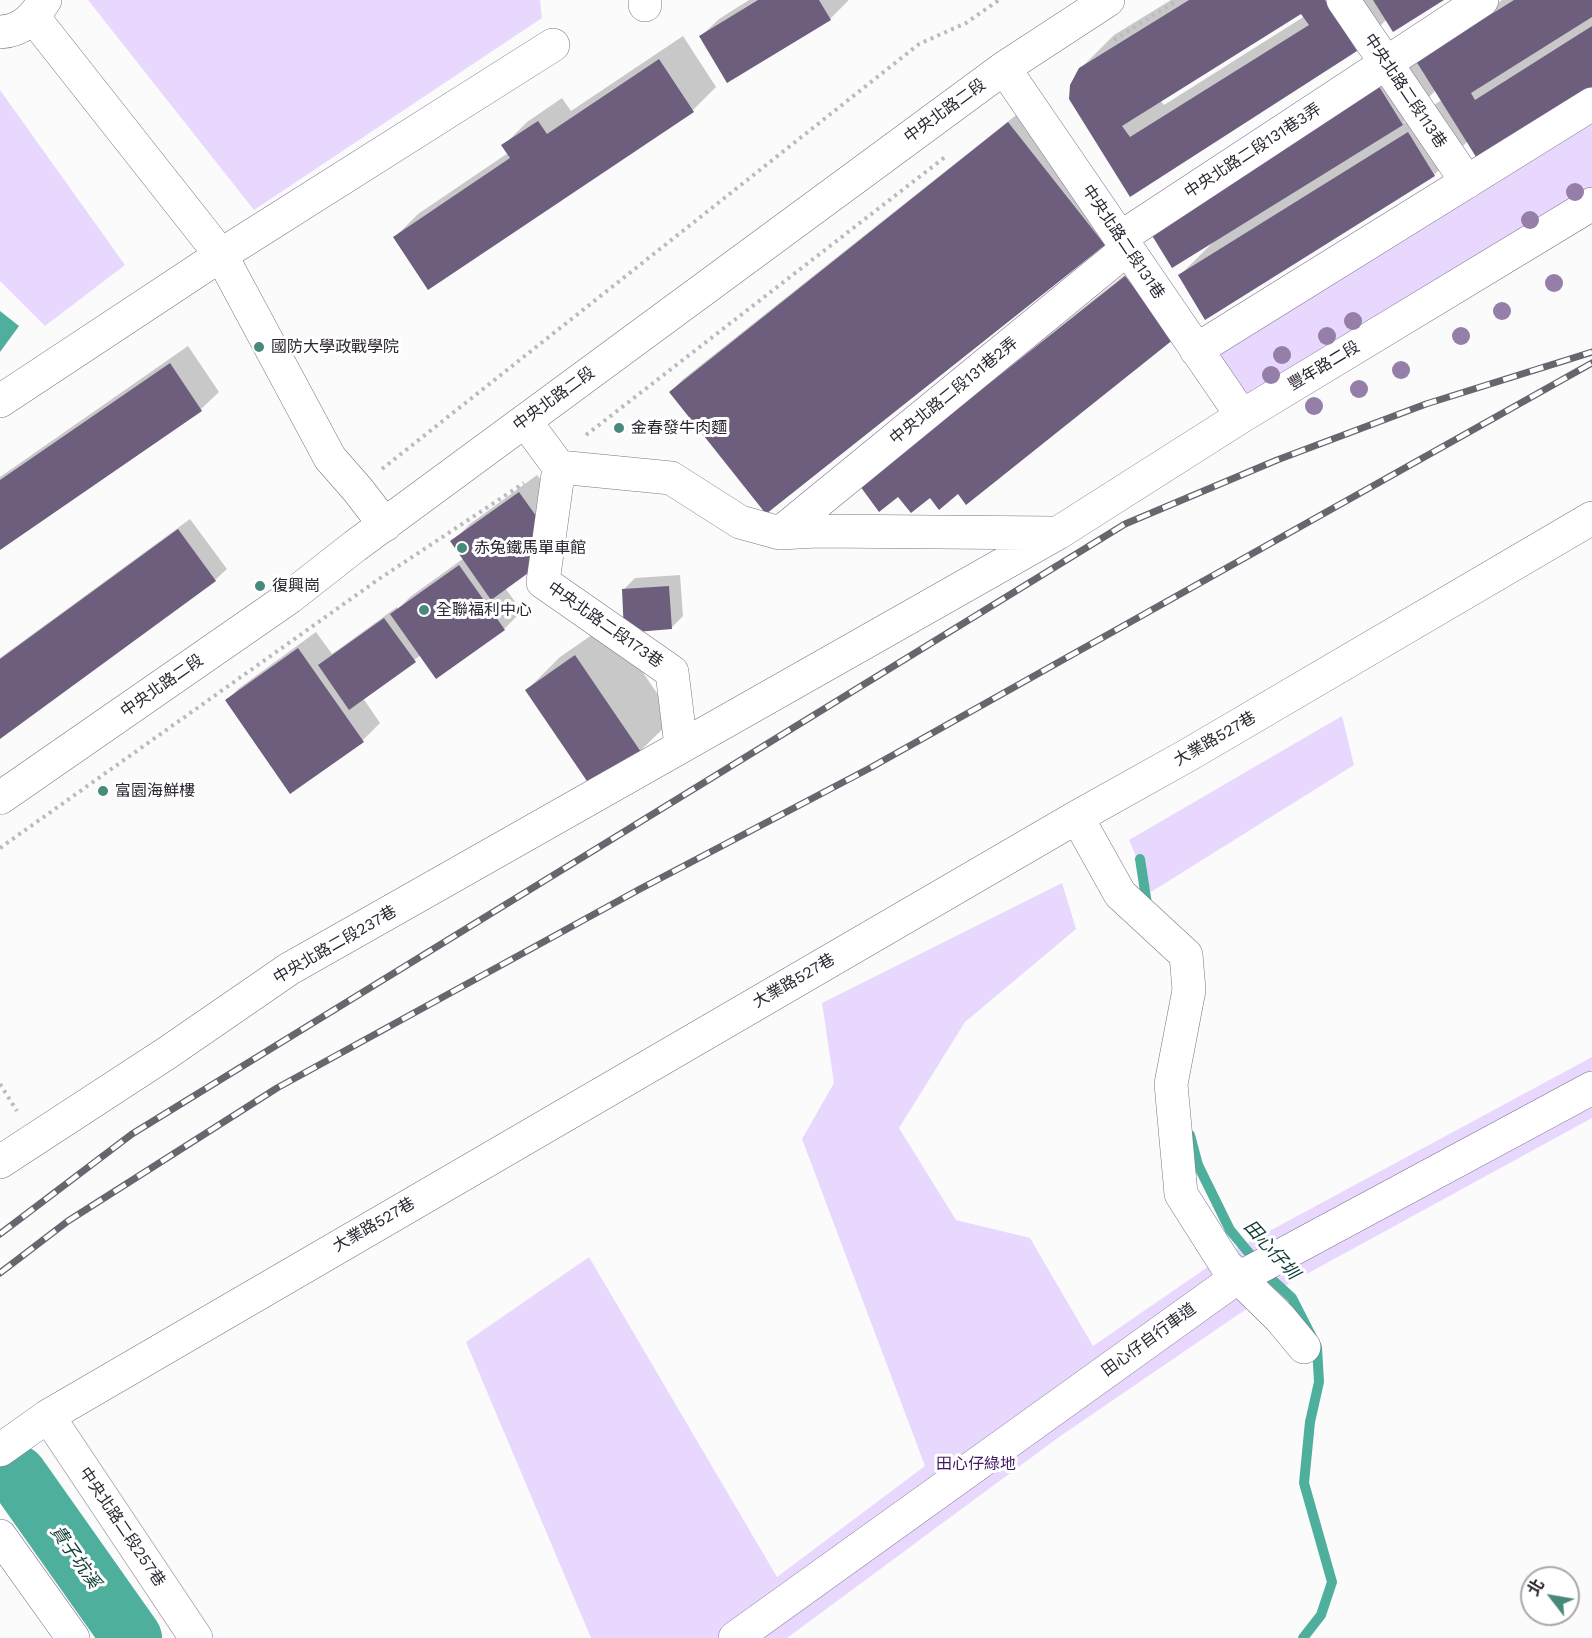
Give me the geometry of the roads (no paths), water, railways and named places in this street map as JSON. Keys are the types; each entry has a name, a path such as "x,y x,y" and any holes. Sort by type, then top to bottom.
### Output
{"street":[{"name":"中央北路二段","path":"0,798 290,597 1004,68 1108,0"},
{"name":"中央北路二段113巷","path":"1343,0 1467,183"},
{"name":"中央北路二段131巷3弄","path":"1124,243 1482,0"},
{"path":"0,32 9,32 40,9 220,255 330,458 385,525"},
{"path":"0,401 220,255 553,45"},
{"name":"中央北路二段131巷","path":"1004,68 1242,416"},
{"path":"1196,350 1592,104"},
{"name":"豐年路二段","path":"1058,533 1242,416 1592,204"},
{"name":"中央北路二段131巷2弄","path":"780,533 1124,243"},
{"path":"525,421 559,467 671,478 740,522 780,533 817,531 1058,533"},
{"name":"中央北路二段173巷","path":"559,467 543,582 672,672 681,746"},
{"name":"大業路527巷","path":"0,1450 39,1422 1592,518"},
{"name":"中央北路二段237巷","path":"0,1162 167,1053 289,969 1058,533"},
{"path":"1077,817 1120,894 1186,955 1190,990 1171,1084 1181,1194 1226,1265 1280,1318 1304,1347"},
{"name":"田心仔自行車道","path":"735,1638 1219,1290 1592,1088"},
{"name":"中央北路二段257巷","path":"39,1422 196,1638"},
{"path":"0,1536 73,1638"}],"waterway":[{"name":"田心仔圳","path":"1140,859 1147,904 1151,907"},
{"name":"田心仔圳","path":"1190,1135 1198,1165 1230,1230 1268,1276 1292,1298 1317,1347 1319,1382 1310,1422 1304,1483 1332,1582 1321,1615 1303,1638"},
{"name":"貴子坑溪","path":"17,1475 132,1638"},
{"name":"貴子坑溪","path":"126,1638 129,1635"}],"railway":[{"path":"0,1234 132,1134 1125,524 1277,460 1426,404 1592,352"},
{"path":"0,1273 68,1221 277,1088 640,889 870,768 1592,363"}],"place":[{"name":"國防大學政戰學院","path":"259,347"},
{"name":"金春發牛肉麵","path":"619,428"},
{"name":"赤兔鐵馬單車館","path":"462,548"},
{"name":"復興崗","path":"260,586"},
{"name":"全聯福利中心","path":"424,610"},
{"name":"富園海鮮樓","path":"103,791"}],"park label":[{"name":"田心仔綠地","path":"976,1464"}]}
